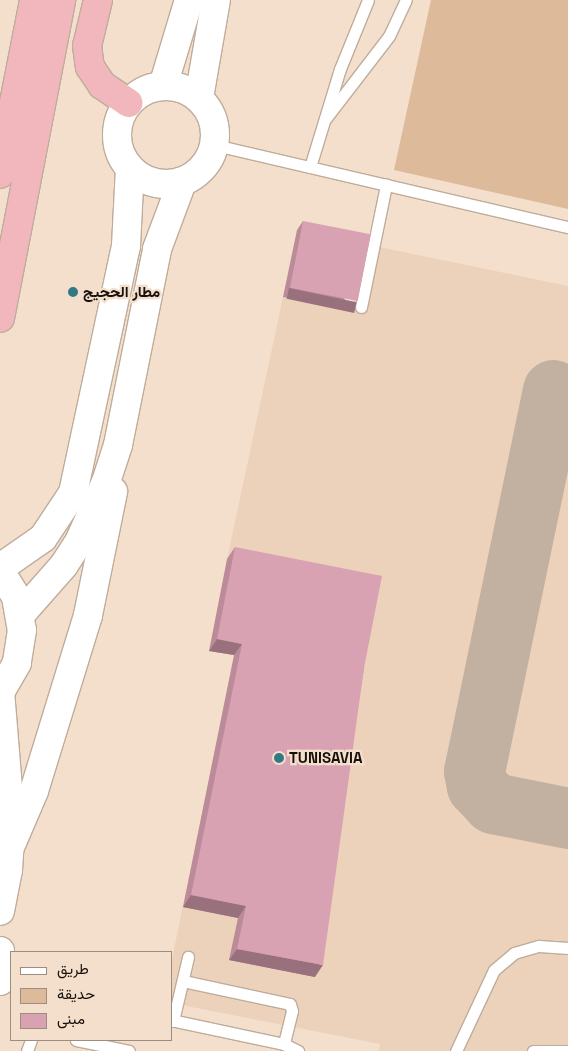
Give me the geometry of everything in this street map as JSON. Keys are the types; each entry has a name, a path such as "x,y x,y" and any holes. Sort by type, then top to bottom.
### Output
{"highway":[{"path":"0,174 34,0"},
{"path":"2,311 61,0"},
{"path":"98,0 88,46 90,67 102,85 129,103"}],"street":[{"path":"163,86 189,0"},
{"path":"199,98 216,0"},
{"path":"163,86 188,91 199,98 213,119 215,144 204,168 182,182 157,184 145,179 130,168 120,151 117,138 118,126 129,103 139,94 163,86"},
{"path":"0,911 10,847 10,802 0,692 14,671 21,647 21,614 16,597 0,570 43,538 73,493 126,246 130,168"},
{"path":"10,847 34,791 88,615 106,539 118,446 157,248 182,182"},
{"path":"21,614 58,572 79,542 92,517 118,446"},
{"path":"0,951 0,981"}],"lane":[{"path":"310,167 343,61 368,0"},
{"path":"324,121 378,52 406,0"},
{"path":"215,144 568,227"},
{"path":"361,307 386,185"},
{"path":"456,1051 494,970 514,954 539,946 568,948"},
{"path":"188,957 172,1021 284,1044 298,1051"},
{"path":"183,981 290,1004 292,1011 284,1044"},
{"path":"81,1041 128,1051"},
{"path":"533,1051 568,1051"}],"shaded area":[{"path":"365,244 568,286 568,1051 379,1051 380,1044 172,1003 172,959 234,656 227,559 283,297 351,311"}],"green space":[{"path":"431,0 568,0 568,209 394,170"}],"building":[{"path":"303,221 371,234 358,301 290,288"},
{"path":"235,547 382,576 364,668 323,965 237,949 246,906 191,895 242,644 217,639"}],"taxiway":[{"path":"553,390 474,771 477,786 493,803 568,818"}],"place":[{"name":"مطار الحجيج","path":"73,292"},
{"name":"TUNISAVIA","path":"279,758"}]}
